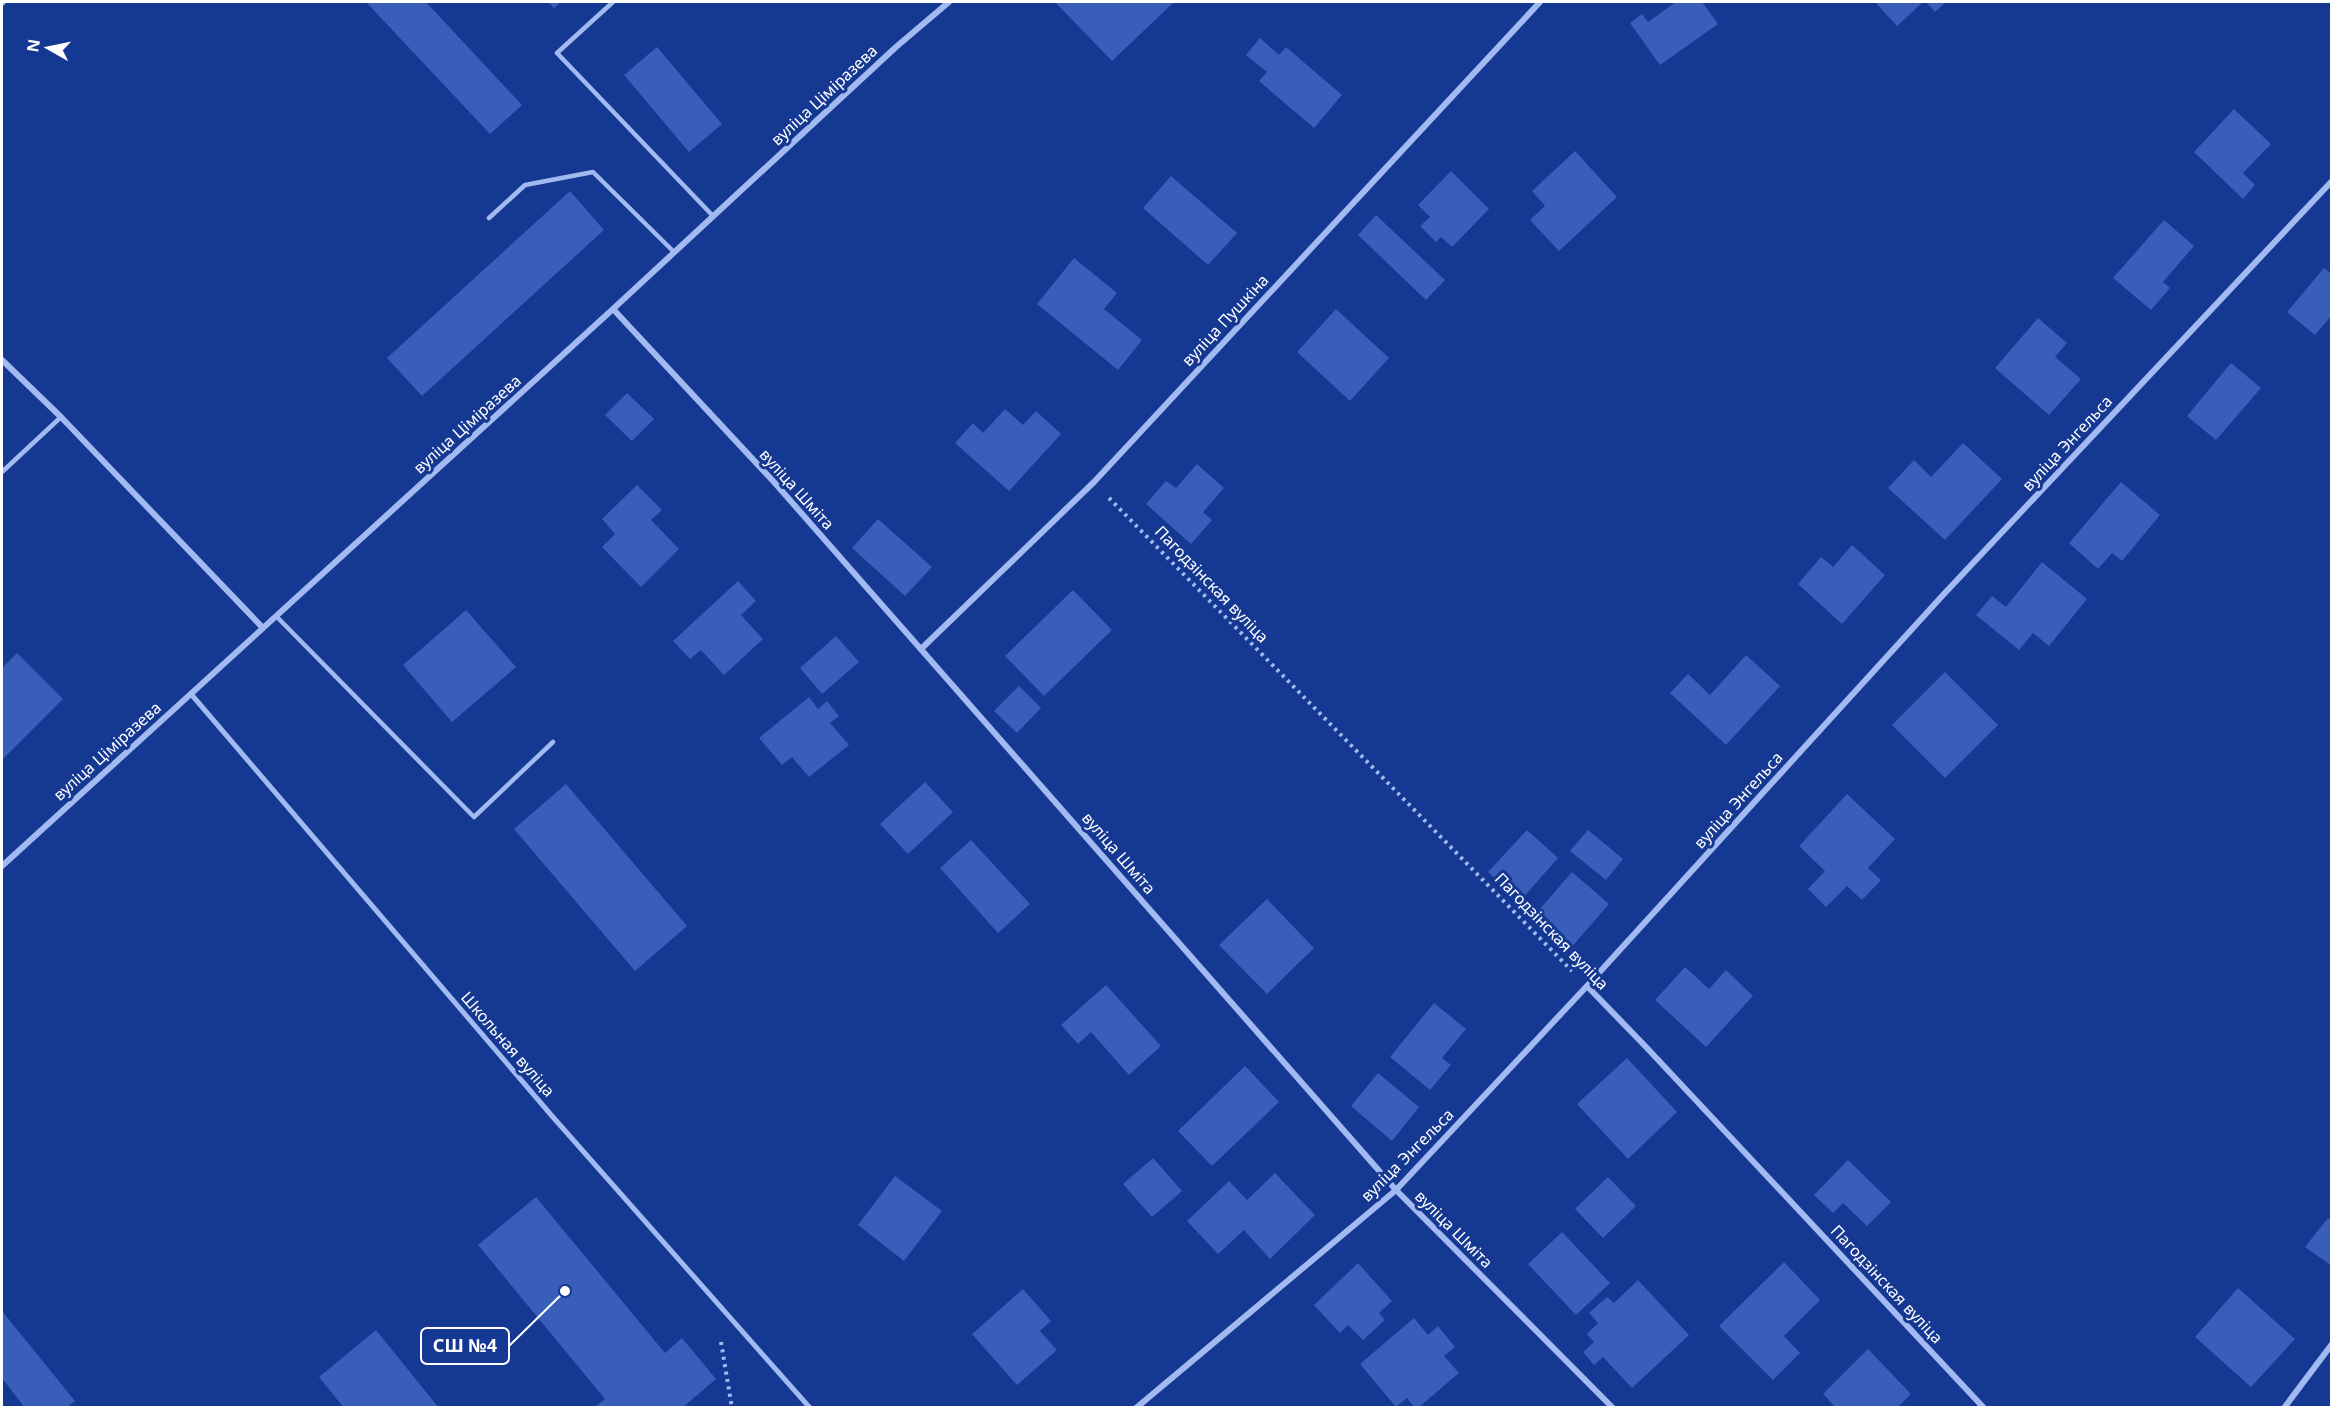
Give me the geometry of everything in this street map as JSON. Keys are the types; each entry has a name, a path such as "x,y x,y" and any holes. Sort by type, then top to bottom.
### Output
{"street":[{"name":"вуліца Ціміразева","path":"2,866 613,309 896,47 949,2"},
{"name":"вуліца Пушкіна","path":"921,649 1094,482 1540,2"},
{"name":"вуліца Энгельса","path":"1136,1407 1396,1190 1587,986 1943,594 2331,181"},
{"name":"вуліца Шміта","path":"613,309 774,482 1396,1190 1613,1407"},
{"path":"2,360 61,417 263,628"},
{"name":"Школьная вуліца","path":"191,694 552,1116 810,1407"},
{"name":"Пагодзінская вуліца","path":"1587,986 1984,1407"},
{"path":"2284,1407 2331,1344"}],"lane":[{"path":"613,2 556,53 713,216"},
{"path":"489,218 525,185 593,172 674,252"},
{"path":"2,472 61,417"},
{"path":"276,616 474,816 552,742"}],"path":[{"name":"Пагодзінская вуліца","path":"1094,482 1587,986"},
{"path":"732,1407 720,1340 734,1321"}],"building":[{"path":"366,2 426,2 522,105 490,134"},
{"path":"548,2 561,2 554,8"},
{"path":"1055,2 1171,2 1173,3 1112,61"},
{"path":"1676,2 1702,2 1718,24 1660,65 1630,23 1642,14 1648,22"},
{"path":"1875,2 1923,2 1897,26"},
{"path":"1926,2 1946,2 1935,12"},
{"path":"1260,38 1279,55 1286,47 1342,95 1314,128 1259,81 1267,72 1246,55"},
{"path":"657,47 722,124 689,152 624,75"},
{"path":"2234,109 2271,144 2243,173 2255,185 2243,199 2194,152"},
{"path":"1575,151 1617,197 1559,251 1530,220 1545,206 1532,191"},
{"path":"1451,171 1489,209 1452,247 1441,237 1436,242 1420,226 1430,217 1418,205"},
{"path":"1171,176 1237,233 1208,265 1143,208"},
{"path":"570,191 604,230 422,396 387,358"},
{"path":"1376,215 1445,280 1426,300 1358,235"},
{"path":"2164,220 2194,246 2163,282 2170,288 2151,310 2113,278"},
{"path":"1074,258 1117,293 1104,309 1142,340 1118,370 1037,304"},
{"path":"2324,268 2332,274 2332,315 2315,335 2287,312"},
{"path":"1336,309 1389,358 1350,401 1297,352"},
{"path":"2038,318 2067,343 2055,357 2081,379 2049,415 1995,368"},
{"path":"2231,363 2261,388 2216,440 2187,416"},
{"path":"627,393 654,419 632,441 605,415"},
{"path":"1005,409 1023,425 1036,411 1061,434 1009,491 955,443 973,423 983,433"},
{"path":"1963,443 2002,479 1945,540 1888,488 1914,460 1931,477"},
{"path":"1197,464 1224,488 1203,512 1212,520 1191,544 1146,504 1166,481 1176,488"},
{"path":"2121,482 2160,515 2122,561 2112,553 2098,569 2069,543"},
{"path":"637,485 662,510 651,520 679,549 641,587 602,547 615,534 602,519"},
{"path":"878,519 932,567 905,596 852,548"},
{"path":"1852,545 1885,575 1842,624 1798,584 1821,557 1833,567"},
{"path":"2042,562 2087,599 2049,646 2033,633 2019,650 1976,615 1992,596 2006,607"},
{"path":"738,581 756,601 741,615 763,639 724,675 701,650 690,659 673,641"},
{"path":"1073,590 1112,630 1044,696 1005,656"},
{"path":"466,610 516,667 452,722 403,665"},
{"path":"836,636 859,662 822,694 800,668"},
{"path":"17,653 63,699 2,760 2,668"},
{"path":"1746,655 1780,686 1726,745 1670,693 1688,674 1710,695"},
{"path":"1945,672 1998,725 1945,778 1892,725"},
{"path":"1019,686 1041,708 1017,733 994,711"},
{"path":"809,697 818,709 827,701 839,716 830,723 849,745 809,777 792,757 782,765 759,738"},
{"path":"925,782 953,812 908,854 880,824"},
{"path":"566,784 687,926 635,971 514,829"},
{"path":"1847,794 1895,839 1868,868 1881,880 1862,900 1847,886 1826,907 1808,889 1825,871 1799,846"},
{"path":"1527,830 1558,858 1520,901 1488,872"},
{"path":"1588,830 1623,859 1606,880 1570,851"},
{"path":"971,840 1030,904 998,933 940,868"},
{"path":"1572,872 1609,904 1570,949 1533,917"},
{"path":"1267,899 1314,948 1267,994 1219,945"},
{"path":"1685,967 1709,989 1726,970 1753,996 1706,1047 1655,1000"},
{"path":"1106,985 1161,1046 1129,1075 1091,1032 1078,1044 1061,1025"},
{"path":"1434,1003 1466,1029 1442,1058 1451,1065 1430,1090 1390,1057"},
{"path":"1627,1058 1677,1112 1628,1159 1577,1104"},
{"path":"1245,1066 1279,1102 1212,1166 1178,1131"},
{"path":"1378,1073 1419,1107 1392,1141 1351,1106"},
{"path":"1153,1158 1182,1191 1152,1217 1123,1184"},
{"path":"1848,1160 1891,1202 1867,1226 1843,1203 1833,1213 1814,1195"},
{"path":"1275,1173 1315,1215 1270,1259 1244,1230 1218,1254 1187,1221 1229,1181 1247,1200"},
{"path":"895,1176 942,1211 904,1261 858,1225"},
{"path":"1608,1177 1636,1206 1603,1238 1575,1209"},
{"path":"536,1197 665,1353 682,1338 716,1379 682,1408 594,1408 605,1399 478,1245"},
{"path":"2328,1218 2332,1221 2332,1266 2305,1247"},
{"path":"1562,1232 1610,1283 1576,1315 1528,1264"},
{"path":"1784,1262 1820,1300 1784,1336 1800,1353 1773,1380 1719,1326"},
{"path":"1358,1263 1392,1301 1379,1313 1385,1320 1363,1340 1348,1325 1340,1333 1314,1305"},
{"path":"1638,1280 1689,1335 1632,1388 1603,1357 1594,1365 1583,1352 1594,1342 1587,1334 1598,1323 1589,1313 1607,1297 1614,1303"},
{"path":"2238,1288 2295,1339 2251,1387 2195,1337"},
{"path":"1023,1289 1051,1321 1040,1331 1057,1350 1017,1385 972,1334"},
{"path":"2,1311 75,1401 66,1408 25,1408 2,1378"},
{"path":"1414,1318 1428,1335 1438,1326 1455,1347 1444,1356 1459,1373 1418,1408 1415,1408 1407,1398 1396,1407 1360,1364"},
{"path":"376,1330 439,1408 344,1408 319,1377"},
{"path":"1868,1349 1911,1394 1897,1408 1836,1408 1823,1394"}],"place":[{"name":"СШ №4","path":"565,1291"}]}
